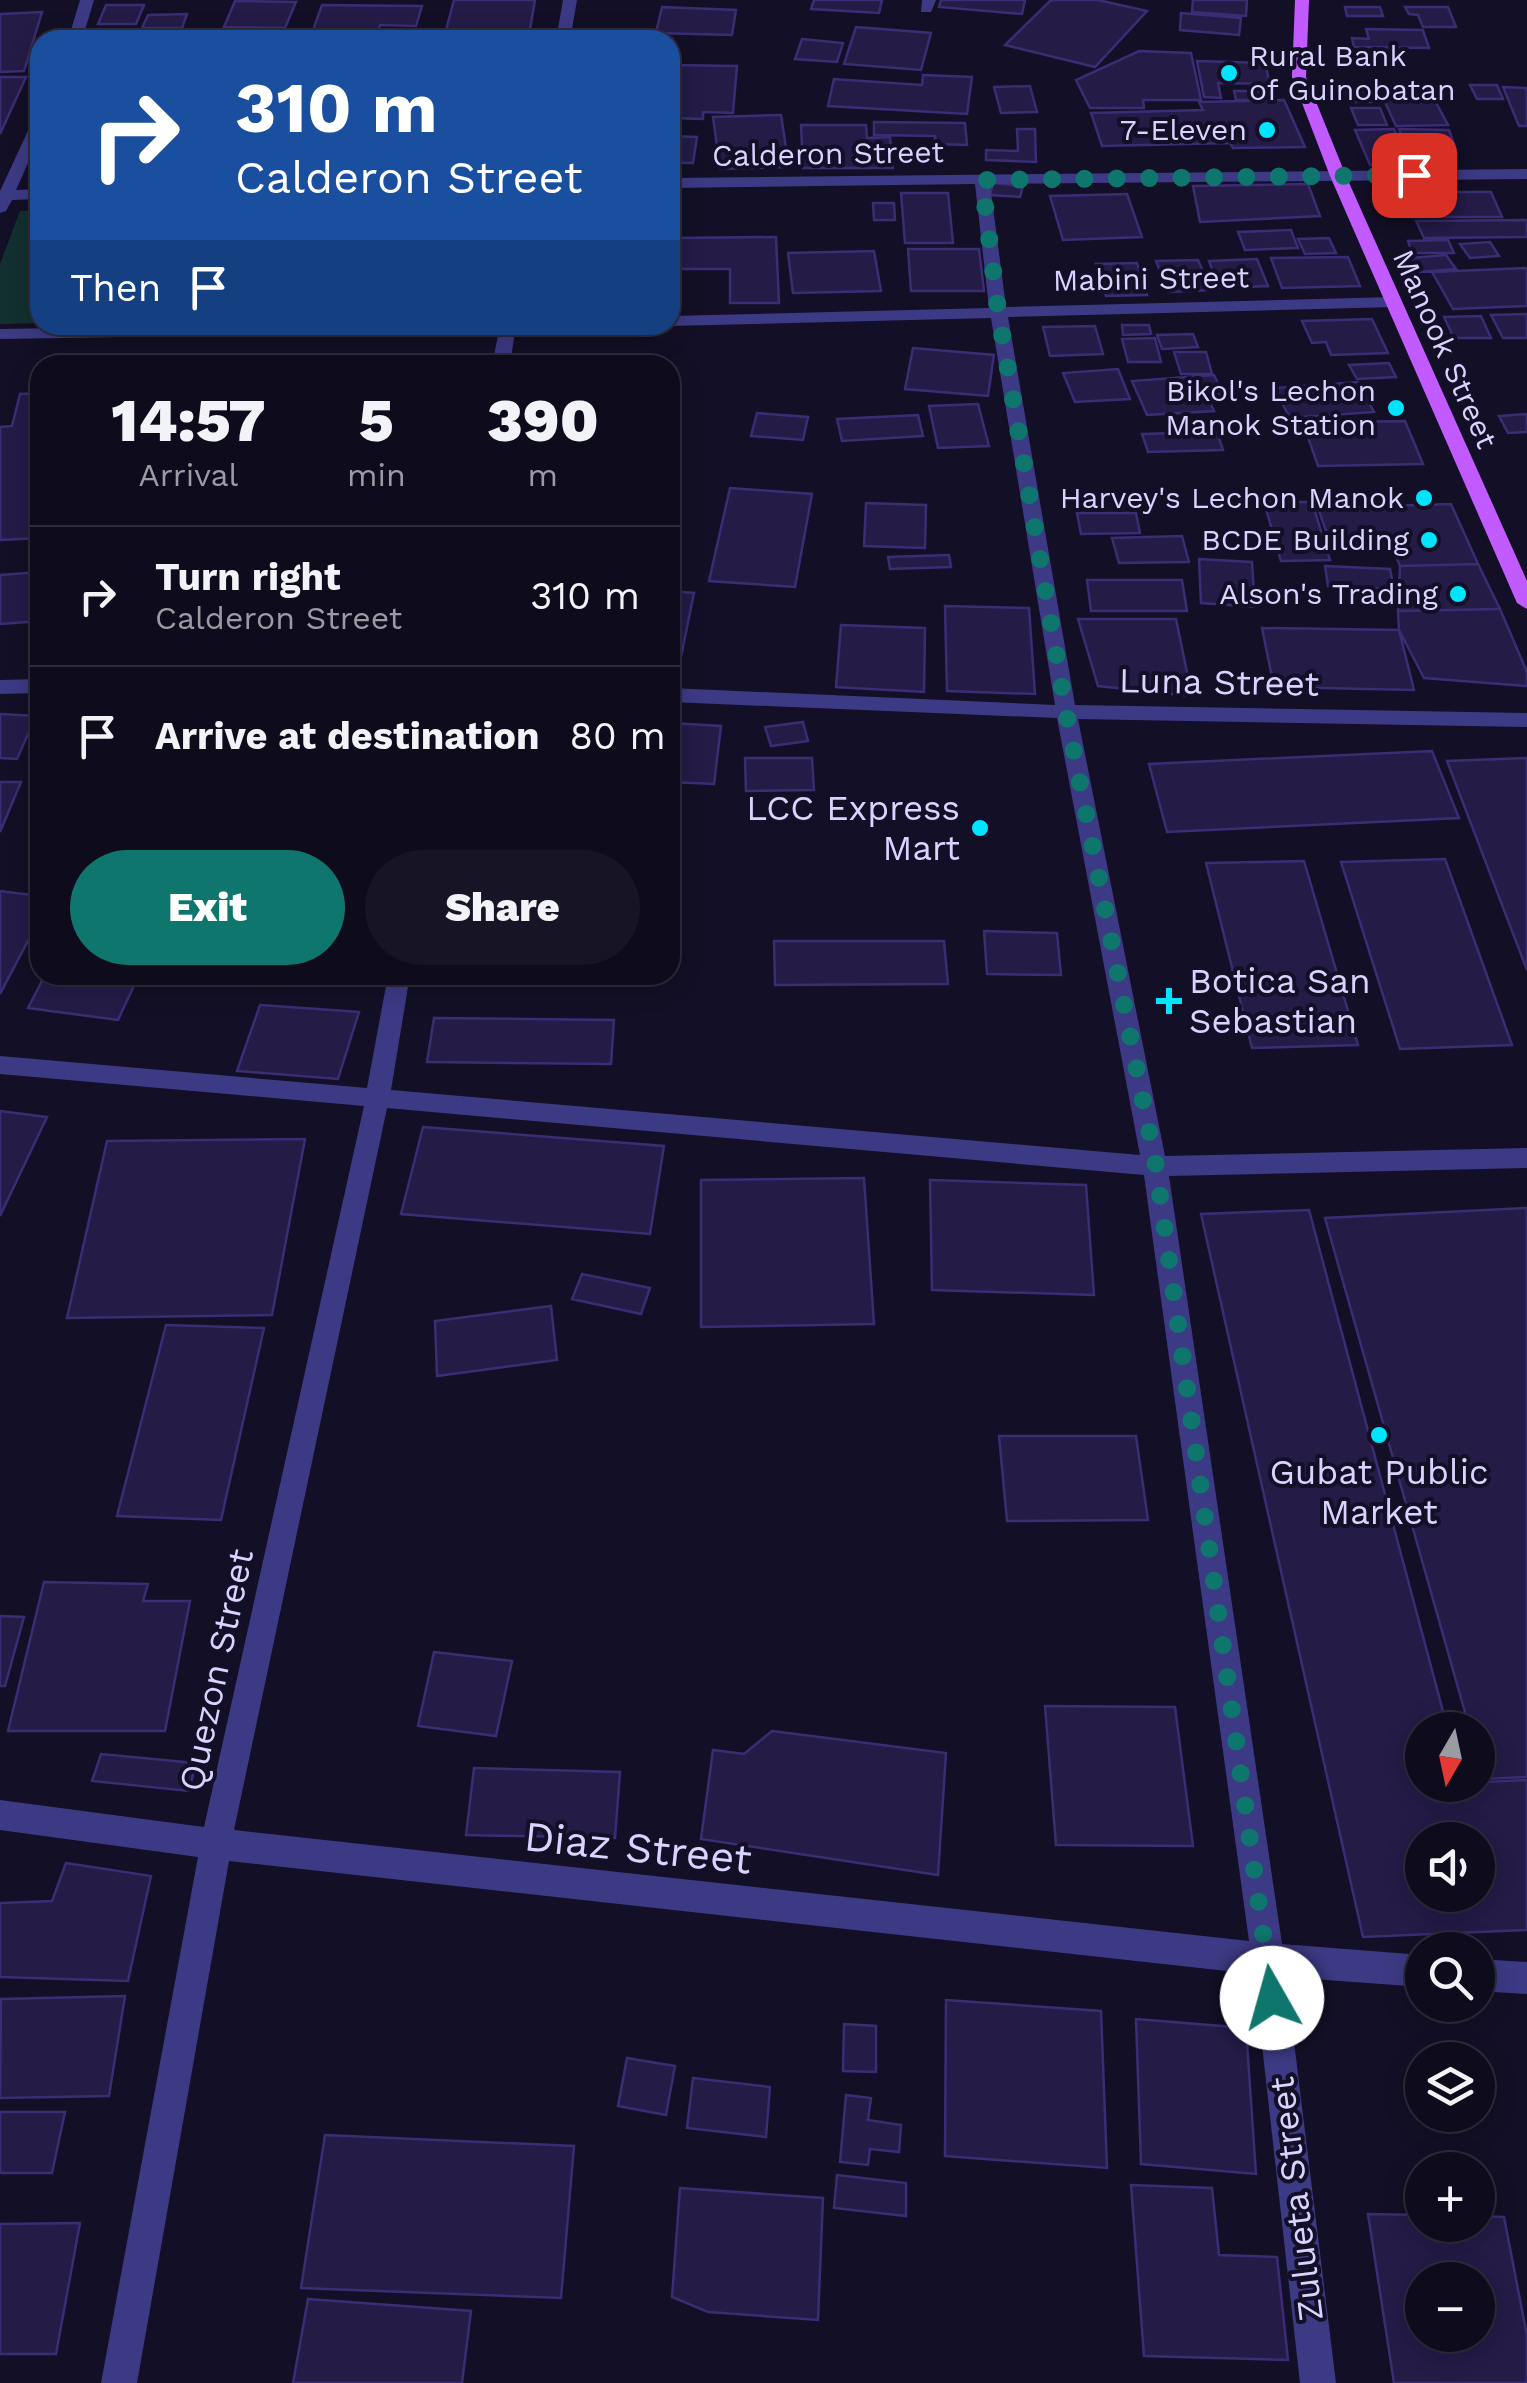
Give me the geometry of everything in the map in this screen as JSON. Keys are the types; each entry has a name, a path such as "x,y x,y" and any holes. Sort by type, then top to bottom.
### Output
{"main road":[{"name":"Manook Street","path":"1302,0 1299,77 1338,176 1527,603"}],"street":[{"path":"78,30 87,0"},
{"path":"565,30 570,0"},
{"path":"3,201 30,142"},
{"name":"Calderon Street","path":"680,183 1527,174"},
{"name":"Zulueta Street","path":"982,180 998,310 1066,712 1156,1166 1268,1959 1318,2383"},
{"path":"3,201 30,196"},
{"name":"Mabini Street","path":"680,321 1394,302"},
{"path":"0,334 30,334"},
{"path":"0,686 30,686"},
{"name":"Luna Street","path":"680,695 1066,712 1527,720"},
{"name":"Quezon Street","path":"119,2383 216,1844 378,1096 397,985"},
{"path":"0,1065 1156,1166 1527,1158"},
{"name":"Diaz Street","path":"0,1815 216,1844 1268,1959 1405,1970"},
{"path":"1495,1976 1527,1978"}],"green space":[{"path":"30,210 30,323 0,324 0,264 20,211"}],"building":[{"path":"454,0 535,0 530,30 446,30"},
{"path":"814,0 882,0 879,13 811,9"},
{"path":"941,0 1025,0 1022,14 939,7"},
{"path":"1051,0 1098,0 1147,11 1095,67 1005,45"},
{"path":"1193,0 1247,0 1246,16 1192,12"},
{"path":"235,1 296,2 285,28 224,27"},
{"path":"106,5 144,5 136,24 98,24"},
{"path":"322,5 422,6 416,26 313,30"},
{"path":"662,7 736,10 732,35 657,30"},
{"path":"1345,7 1380,7 1383,16 1347,16"},
{"path":"1405,7 1448,7 1456,27 1423,27 1418,15 1409,14"},
{"path":"42,12 37,30 30,30 30,51 24,71 0,72 0,14"},
{"path":"1181,13 1241,18 1239,35 1180,30"},
{"path":"187,14 182,28 142,28 148,15"},
{"path":"856,27 931,33 921,70 844,64"},
{"path":"1366,29 1423,30 1429,48 1354,47 1352,38 1369,39"},
{"path":"802,39 843,43 837,62 795,59"},
{"path":"1139,51 1191,53 1201,100 1143,100 1144,108 1090,108 1076,80"},
{"path":"1197,61 1265,63 1270,84 1218,83 1221,98 1204,97"},
{"path":"680,65 737,66 733,113 703,112 703,119 680,118"},
{"path":"923,75 972,77 967,114 828,106 834,79 922,85"},
{"path":"0,77 26,77 0,134"},
{"path":"1470,85 1497,85 1503,99 1477,99"},
{"path":"1030,86 1037,112 1001,113 994,87"},
{"path":"1503,87 1527,88 1527,126 1519,126"},
{"path":"1344,89 1375,89 1380,102 1349,102"},
{"path":"1234,91 1268,91 1270,100 1236,100"},
{"path":"1432,95 1448,125 1396,126 1382,96"},
{"path":"1284,100 1305,147 1233,148 1230,143 1102,146 1091,113 1203,110 1199,102"},
{"path":"1351,108 1380,108 1387,125 1358,125"},
{"path":"781,115 789,167 720,169 713,117"},
{"path":"874,122 965,123 967,145 935,144 935,136 874,135"},
{"path":"801,125 866,125 867,138 890,137 893,168 803,168"},
{"path":"1017,129 1035,129 1036,162 986,160 986,150 1018,151"},
{"path":"1394,129 1410,164 1370,165 1355,130"},
{"path":"1399,129 1449,130 1454,144 1404,143"},
{"path":"680,136 697,137 693,163 680,163"},
{"path":"993,183 1023,186 1020,197 990,195"},
{"path":"1308,184 1320,216 1200,222 1193,186"},
{"path":"1399,192 1491,192 1502,217 1409,217"},
{"path":"901,193 948,193 953,243 905,243"},
{"path":"1127,194 1142,237 1063,240 1050,196"},
{"path":"873,203 894,203 895,220 874,220"},
{"path":"1527,220 1527,237 1424,238 1416,221"},
{"path":"1291,230 1298,248 1245,250 1238,232"},
{"path":"776,237 779,303 730,303 730,269 680,269 680,238"},
{"path":"1329,238 1336,253 1305,254 1298,239"},
{"path":"1448,240 1454,253 1412,253 1408,241"},
{"path":"1490,242 1499,256 1470,258 1460,244"},
{"path":"908,249 979,249 984,291 911,291"},
{"path":"874,251 881,291 793,293 788,253"},
{"path":"1446,255 1456,269 1420,272 1410,258"},
{"path":"1348,257 1360,286 1282,288 1271,258"},
{"path":"1257,259 1268,286 1219,288 1209,261"},
{"path":"1198,260 1211,290 1168,292 1156,261"},
{"path":"1137,263 1147,295 1106,296 1096,264"},
{"path":"1527,268 1527,306 1453,309 1432,272"},
{"path":"1527,314 1527,338 1503,338 1491,315"},
{"path":"1481,316 1491,338 1454,338 1444,317"},
{"path":"1372,319 1388,353 1331,355 1326,342 1312,343 1302,321"},
{"path":"1122,325 1149,325 1151,334 1123,335"},
{"path":"1095,326 1103,354 1050,356 1043,327"},
{"path":"1193,334 1198,347 1162,349 1157,335"},
{"path":"1155,338 1161,362 1128,362 1122,339"},
{"path":"913,348 994,355 988,396 905,389"},
{"path":"1174,352 1206,352 1212,374 1181,374"},
{"path":"1389,363 1396,377 1357,379 1349,365"},
{"path":"1118,369 1130,399 1075,402 1063,373"},
{"path":"1214,375 1223,394 1207,395 1214,411 1147,415 1132,381"},
{"path":"1358,382 1374,412 1290,418 1274,388"},
{"path":"20,394 30,394 30,538 0,540 0,427 12,426"},
{"path":"978,404 989,446 938,448 929,406"},
{"path":"757,413 808,417 803,440 751,436"},
{"path":"1527,414 1527,432 1508,433 1499,416"},
{"path":"918,415 923,436 842,441 837,419"},
{"path":"1405,421 1423,464 1318,466 1303,423"},
{"path":"1217,432 1223,450 1148,452 1142,434"},
{"path":"730,488 812,494 795,587 709,581"},
{"path":"1264,502 1312,502 1330,560 1281,561"},
{"path":"866,503 926,505 925,548 864,546"},
{"path":"1451,504 1478,564 1400,566 1392,546 1332,548 1318,508"},
{"path":"1077,513 1136,513 1140,533 1081,534"},
{"path":"1182,536 1189,562 1119,563 1112,538"},
{"path":"949,555 951,567 890,569 888,557"},
{"path":"1199,559 1252,562 1255,607 1201,603"},
{"path":"1478,564 1500,609 1398,611 1400,566"},
{"path":"1325,566 1390,569 1394,589 1328,586"},
{"path":"30,573 30,622 0,624 0,575"},
{"path":"1087,580 1182,580 1187,611 1091,611"},
{"path":"680,592 694,593 680,662"},
{"path":"945,606 1029,608 1035,694 947,691"},
{"path":"1500,609 1527,672 1527,686 1424,678 1399,630 1398,611"},
{"path":"1078,619 1176,619 1192,696 1098,686"},
{"path":"841,625 925,628 924,692 836,687"},
{"path":"1262,628 1399,630 1414,690 1274,687"},
{"path":"0,714 30,716 30,730 17,759 0,758"},
{"path":"803,722 808,741 771,746 765,727"},
{"path":"680,723 721,726 714,784 680,782"},
{"path":"1432,751 1459,818 1167,832 1149,764"},
{"path":"745,758 812,758 814,790 746,791"},
{"path":"1527,758 1527,970 1447,761"},
{"path":"0,782 21,782 0,832"},
{"path":"1445,859 1512,1045 1400,1049 1341,862"},
{"path":"1304,861 1358,1045 1252,1048 1206,863"},
{"path":"0,891 30,895 30,937 0,994"},
{"path":"984,931 1057,933 1061,975 987,974"},
{"path":"774,941 944,941 948,984 775,985"},
{"path":"40,985 134,985 118,1020 28,1008"},
{"path":"260,1005 359,1012 338,1079 237,1071"},
{"path":"434,1018 614,1020 611,1064 427,1062"},
{"path":"0,1111 47,1117 0,1216"},
{"path":"423,1127 664,1146 650,1234 401,1214"},
{"path":"305,1139 272,1315 67,1318 107,1141"},
{"path":"864,1178 874,1324 701,1327 701,1180"},
{"path":"930,1180 1086,1185 1094,1295 932,1290"},
{"path":"1527,1208 1527,1777 1495,1778 1495,1712 1465,1712 1325,1218"},
{"path":"1309,1210 1443,1712 1405,1712 1405,1802 1495,1802 1495,1782 1527,1780 1527,1930 1405,1932 1405,1935 1363,1937 1201,1214"},
{"path":"582,1274 650,1288 641,1314 572,1299"},
{"path":"551,1306 557,1360 437,1376 435,1321"},
{"path":"166,1325 264,1328 221,1520 117,1516"},
{"path":"999,1436 1136,1436 1148,1520 1007,1521"},
{"path":"44,1582 148,1584 143,1601 190,1601 165,1731 8,1731"},
{"path":"0,1616 24,1617 5,1686 0,1686"},
{"path":"434,1652 512,1661 496,1736 418,1726"},
{"path":"1045,1706 1175,1707 1193,1846 1056,1845"},
{"path":"772,1731 946,1753 938,1875 701,1839 713,1750 744,1754"},
{"path":"101,1754 196,1763 189,1791 92,1781"},
{"path":"474,1768 620,1772 615,1838 466,1835"},
{"path":"66,1863 151,1876 128,1981 0,1977 0,1903 52,1901"},
{"path":"125,1996 109,2096 0,2098 1,1999"},
{"path":"946,2000 1101,2011 1107,2168 945,2156"},
{"path":"1136,2019 1246,2028 1256,2174 1141,2164"},
{"path":"844,2024 876,2026 876,2072 843,2071"},
{"path":"627,2058 675,2066 666,2115 618,2106"},
{"path":"693,2078 770,2087 766,2137 687,2128"},
{"path":"846,2095 871,2098 868,2120 901,2125 899,2152 870,2149 868,2165 840,2162"},
{"path":"0,2112 65,2112 52,2173 0,2173"},
{"path":"325,2135 574,2146 561,2298 301,2288"},
{"path":"837,2175 906,2183 906,2216 834,2208"},
{"path":"1131,2185 1212,2188 1219,2255 1277,2257 1288,2360 1144,2356"},
{"path":"680,2188 823,2198 818,2320 708,2312 672,2297"},
{"path":"1368,2214 1405,2215 1405,2242 1495,2242 1495,2217 1504,2217 1527,2336 1527,2383 1394,2383"},
{"path":"80,2223 56,2354 0,2354 0,2224"},
{"path":"308,2299 471,2311 462,2383 293,2383"}],"place":[{"name":"Rural Bank of Guinobatan","path":"1229,73"},
{"name":"7-Eleven","path":"1267,130"},
{"name":"Bikol's Lechon Manok Station","path":"1396,408"},
{"name":"Harvey's Lechon Manok","path":"1424,498"},
{"name":"BCDE Building","path":"1429,540"},
{"name":"Alson's Trading","path":"1458,594"},
{"name":"LCC Express Mart","path":"980,828"},
{"name":"Botica San Sebastian","path":"1169,1001"},
{"name":"Gubat Public Market","path":"1379,1435"}],"route":[{"path":"1272,1998 1156,1166 1066,712 998,310 982,180 1414,175"}]}
